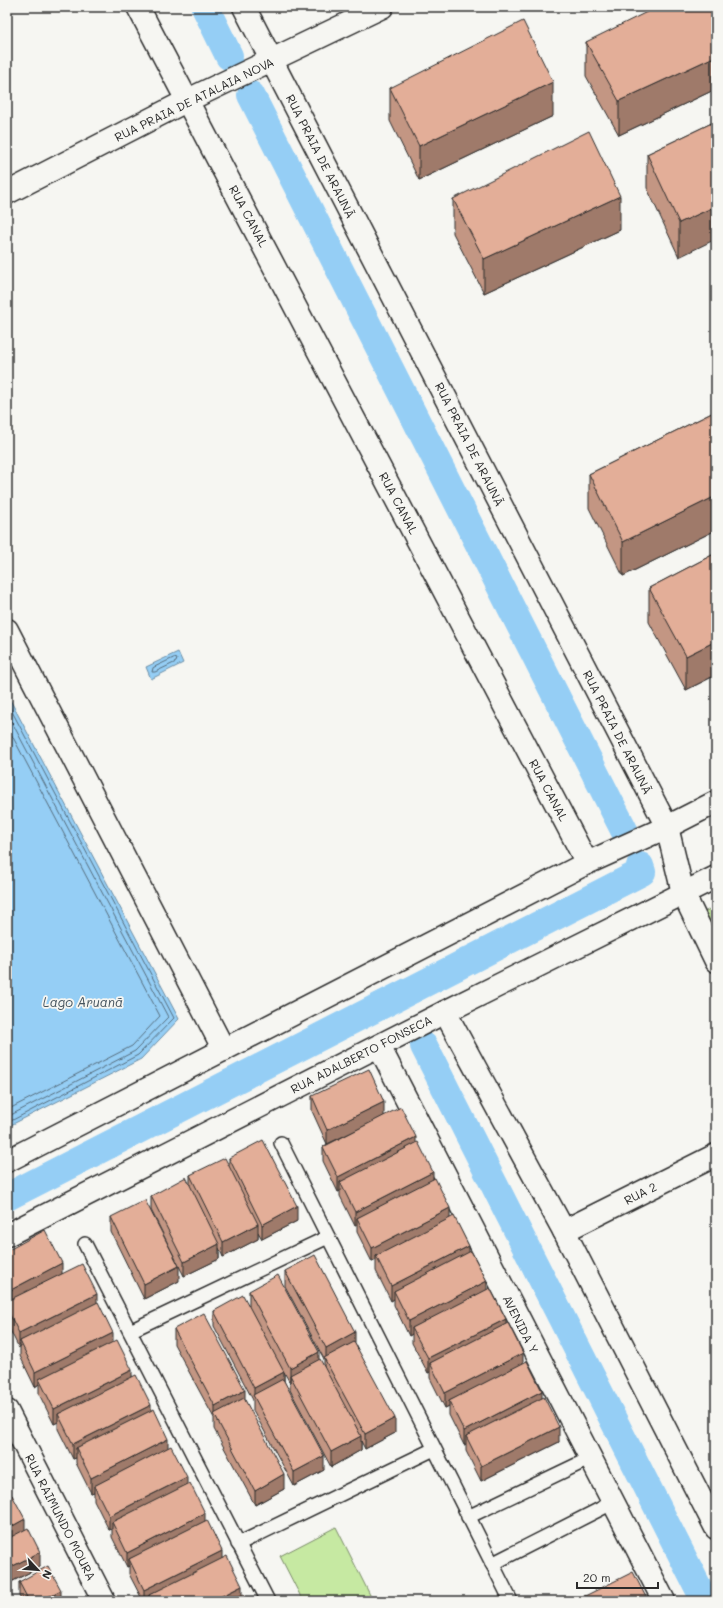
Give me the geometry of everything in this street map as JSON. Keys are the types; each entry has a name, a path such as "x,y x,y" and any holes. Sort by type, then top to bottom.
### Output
{"street":[{"name":"RUA CANAL","path":"138,7 587,863"},
{"name":"RUA PRAIA DE ARAUNÃ","path":"244,7 667,827"},
{"name":"RUA PRAIA DE ATALAIA NOVA","path":"7,193 188,100 382,7"},
{"path":"7,630 224,1050"},
{"path":"7,1161 587,863 667,827 716,802"},
{"path":"667,827 684,893 716,961"},
{"name":"RUA ADALBERTO FONSECA","path":"7,1234 445,1012 716,877"},
{"path":"445,1012 564,1231 716,1528"},
{"name":"AVENIDA Y","path":"379,1046 664,1601"},
{"name":"RUA 2","path":"564,1231 716,1155"},
{"name":"RUA RAIMUNDO MOURA","path":"7,1411 104,1601"}],"lane":[{"path":"281,1143 511,1601"},
{"path":"130,1332 328,1237"},
{"path":"85,1244 268,1601"},
{"path":"238,1544 434,1448"},
{"path":"468,1517 591,1458"},
{"path":"492,1564 614,1502"}],"green space":[{"path":"716,906 716,937 704,912"},
{"path":"336,1527 373,1601 303,1601 280,1556"}],"water":[{"path":"178,652 183,663 151,679 146,667"},
{"name":"Lago Aruanã","path":"7,694 179,1019 141,1059 7,1127"}],"building":[{"path":"657,7 716,7 716,56 619,101 586,42"},
{"path":"523,21 553,82 419,146 390,88"},
{"path":"716,121 716,206 679,223 647,154"},
{"path":"589,131 620,196 484,259 453,199"},
{"path":"716,411 716,496 623,542 589,474"},
{"path":"716,553 716,641 686,656 649,588"},
{"path":"369,1069 384,1102 327,1130 312,1096"},
{"path":"401,1107 416,1137 338,1177 323,1147"},
{"path":"263,1140 297,1206 262,1225 229,1158"},
{"path":"418,1142 433,1172 355,1212 340,1182"},
{"path":"225,1158 258,1224 223,1242 190,1175"},
{"path":"186,1177 219,1244 184,1262 151,1196"},
{"path":"435,1178 450,1208 372,1248 357,1218"},
{"path":"145,1200 179,1266 144,1284 111,1217"},
{"path":"454,1216 469,1246 391,1286 376,1256"},
{"path":"45,1230 62,1263 7,1292 7,1251"},
{"path":"471,1251 487,1281 409,1321 394,1291"},
{"path":"315,1255 355,1332 326,1348 285,1271"},
{"path":"82,1264 97,1294 19,1333 7,1309 7,1301"},
{"path":"278,1275 319,1352 290,1368 249,1291"},
{"path":"490,1288 506,1319 428,1358 412,1328"},
{"path":"243,1295 284,1372 254,1388 214,1311"},
{"path":"98,1302 113,1333 35,1372 20,1341"},
{"path":"204,1313 245,1390 215,1406 174,1329"},
{"path":"508,1323 523,1353 445,1393 430,1363"},
{"path":"117,1340 132,1370 54,1409 39,1379"},
{"path":"354,1342 395,1418 365,1434 324,1358"},
{"path":"320,1359 361,1436 331,1452 290,1375"},
{"path":"527,1361 542,1391 464,1431 449,1401"},
{"path":"136,1375 151,1405 73,1444 58,1414"},
{"path":"283,1379 324,1456 294,1472 253,1395"},
{"path":"544,1397 559,1427 481,1466 466,1436"},
{"path":"244,1398 284,1474 255,1491 214,1414"},
{"path":"154,1409 168,1439 91,1478 76,1448"},
{"path":"171,1446 187,1477 109,1516 94,1486"},
{"path":"190,1483 205,1513 127,1553 112,1522"},
{"path":"12,1495 25,1519 7,1529 7,1498"},
{"path":"207,1520 222,1551 144,1590 129,1559"},
{"path":"28,1528 40,1552 11,1567 7,1560 7,1539"},
{"path":"227,1556 242,1586 212,1601 152,1601 149,1595"},
{"path":"48,1566 61,1590 40,1601 29,1601 19,1582"},
{"path":"633,1572 648,1601 575,1601"},
{"path":"244,1594 248,1601 229,1601"}],"waterway":[{"path":"205,7 229,56"},
{"path":"251,95 625,832"},
{"path":"7,1197 642,872 640,866"},
{"path":"424,1046 705,1601"}]}
